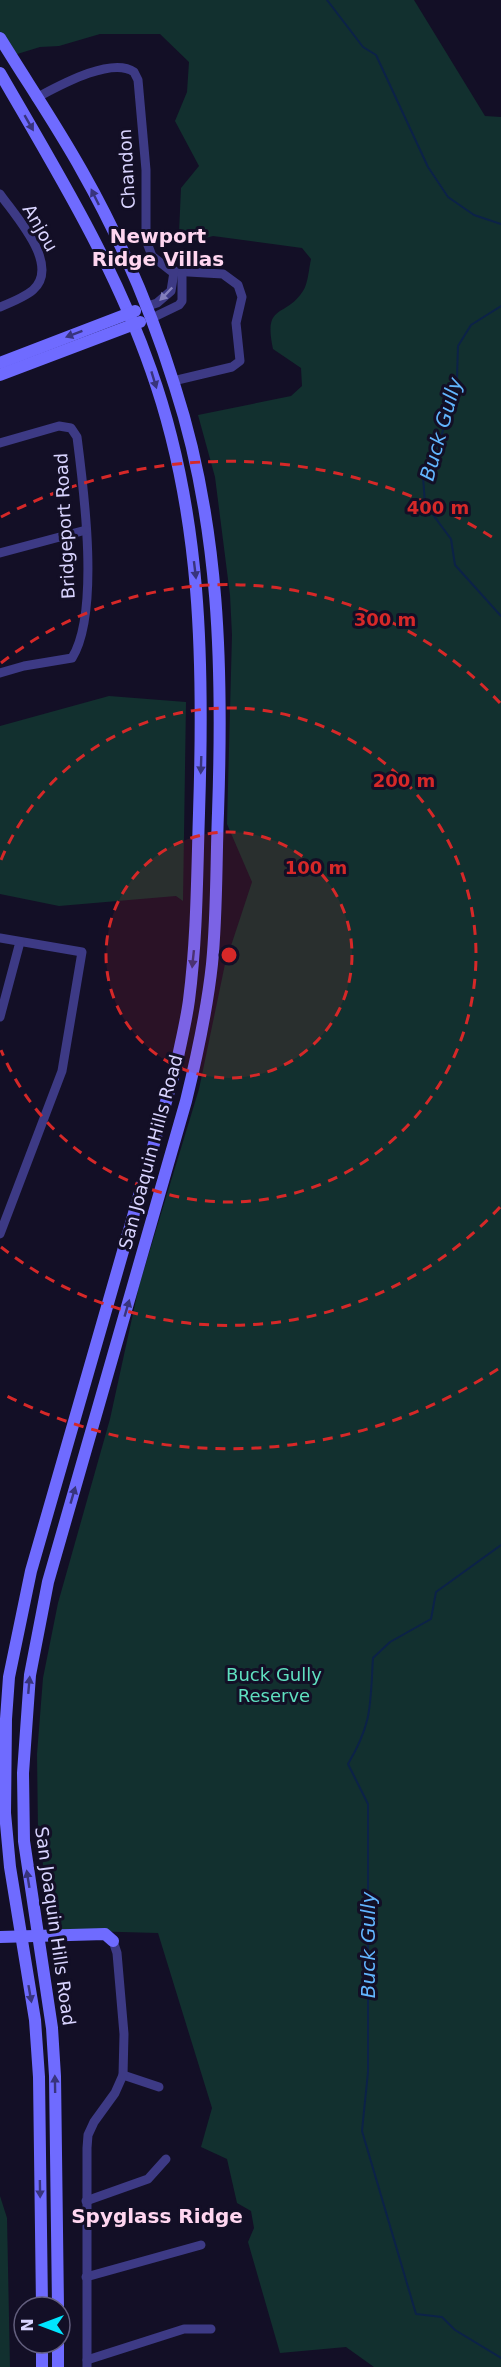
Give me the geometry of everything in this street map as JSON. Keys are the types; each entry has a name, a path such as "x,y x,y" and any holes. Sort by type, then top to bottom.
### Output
{"main road":[{"name":"San Joaquin Hills Road","path":"0,38 82,171 119,246 173,381 194,452 206,517 217,608 220,735 213,958 202,1034 186,1101 48,1582 30,1675 23,1773 24,1841 52,2028 55,2076 57,2295"},
{"name":"San Joaquin Hills Road","path":"0,73 79,207 131,319 152,372 189,522 196,575 202,681 195,946 189,1003 176,1067 31,1571 9,1677 5,1813 20,1936 35,2020 39,2077 42,2295"},
{"path":"0,363 147,313"},
{"path":"0,375 131,319"},
{"path":"0,1937 105,1934 113,1941"}],"street":[{"name":"Chandon","path":"36,98 65,82 94,72 125,68 134,72 138,80 146,170 146,240 157,262 178,273"},
{"name":"Anjou","path":"0,194 42,257 43,270 40,281 32,291 0,307"},
{"path":"147,313 171,291 178,273"},
{"path":"147,313 179,305 182,301 178,273"},
{"path":"173,381 232,367 237,365 241,356 236,323 242,297 238,285 223,274 178,273"},
{"name":"Bridgeport Road","path":"0,443 59,426 71,428 77,437 86,530 88,594 79,646 72,658 24,666 0,673"},
{"path":"0,553 86,530"},
{"path":"0,939 82,952 62,1071 0,1234"},
{"path":"0,1017 20,942"},
{"path":"113,1941 117,1953 124,2034 123,2075 88,2135 87,2363 184,2329 211,2329"},
{"path":"123,2075 159,2087"},
{"path":"86,2201 148,2179 166,2159"},
{"path":"86,2277 201,2245"}],"green space":[{"name":"Buck Gully Reserve","path":"0,0 414,0 485,116 501,117 501,2367 374,2367 346,2347 280,2353 248,2242 254,2228 251,2211 237,2203 227,2159 201,2147 212,2108 158,1933 48,1930 50,1911 38,1831 37,1754 43,1678 58,1603 110,1419 139,1286 199,1089 225,964 252,882 227,824 232,635 230,595 215,477 198,415 291,396 302,386 301,368 273,349 271,324 273,317 296,300 305,288 311,259 302,248 213,236 187,243 179,233 181,188 199,166 175,121 187,92 189,62 160,34 100,34 59,46 40,47 14,55 0,33"},
{"path":"109,696 186,702 183,901 176,896 59,906 0,894 0,726"},
{"path":"0,2196 7,2218 10,2367 0,2367"}],"waterway":[{"name":"Buck Gully","path":"327,0 363,47 376,55 428,167 448,197 474,215 501,224"},
{"name":"Buck Gully","path":"501,306 471,325 458,346 457,377 442,434 423,476 425,504 451,539 455,565 501,616"},
{"name":"Buck Gully","path":"501,1545 436,1592 431,1619 390,1642 373,1658 369,1712 362,1736 348,1764 368,1804 368,2072 362,2131 416,2314 442,2317 455,2330 501,2358"}],"district":[{"name":"Newport Ridge Villas","path":"158,248"},
{"name":"Spyglass Ridge","path":"157,2216"}]}
